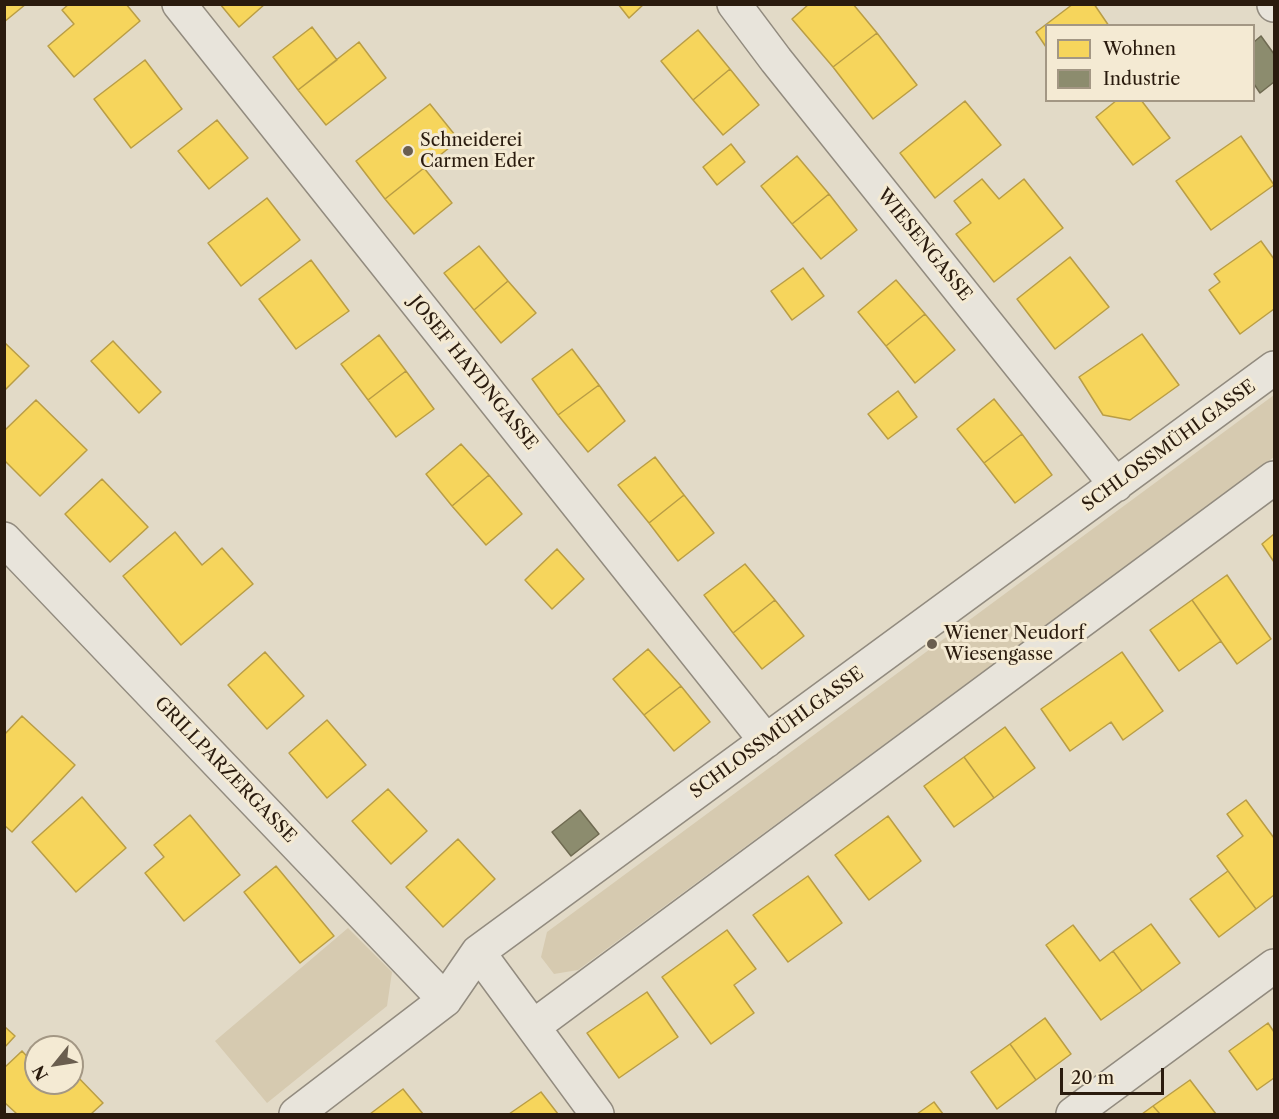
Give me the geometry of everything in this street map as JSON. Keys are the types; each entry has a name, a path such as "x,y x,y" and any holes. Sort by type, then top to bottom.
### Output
{"street":[{"name":"JOSEF HAYDNGASSE","path":"179,4 766,741"},
{"name":"WIESENGASSE","path":"734,4 783,69 1116,485"},
{"name":"SCHLOSSMÜHLGASSE","path":"296,1114 445,1000 478,952 1275,369"},
{"path":"534,1026 1275,478"},
{"name":"GRILLPARZERGASSE","path":"4,539 445,1000"},
{"path":"478,952 597,1114"},
{"path":"1073,1114 1275,966"}],"shaded area":[{"path":"1274,395 1274,457 578,970 554,974 541,957 547,932"},
{"path":"348,928 392,972 387,1006 267,1103 215,1041"}],"building: Wohnen":[{"path":"4,4 26,4 4,22"},
{"path":"69,4 126,4 140,21 74,77 48,46 74,24 62,10"},
{"path":"220,4 265,4 239,27"},
{"path":"618,4 644,4 629,18"},
{"path":"809,4 853,4 877,33 833,67 792,19"},
{"path":"1073,4 1094,4 1108,24 1047,24"},
{"path":"1045,25 1045,46 1036,32"},
{"path":"312,27 337,60 298,90 273,57"},
{"path":"698,30 730,69 693,100 661,61"},
{"path":"877,33 917,85 873,119 833,67"},
{"path":"359,42 386,78 326,125 298,90"},
{"path":"145,60 182,109 131,148 94,99"},
{"path":"730,69 759,105 723,135 693,100"},
{"path":"965,101 1001,145 935,198 900,153"},
{"path":"1115,102 1143,102 1170,138 1133,165 1096,117"},
{"name":"Schneiderei Carmen Eder","path":"430,104 459,140 385,199 356,161"},
{"path":"217,120 248,158 209,189 178,151"},
{"path":"1241,136 1274,185 1211,230 1176,181"},
{"path":"731,144 745,162 717,185 703,167"},
{"path":"797,156 829,194 792,224 761,186"},
{"path":"424,168 452,203 414,234 385,199"},
{"path":"982,179 999,199 1024,179 1063,228 994,282 956,234 971,223 954,201"},
{"path":"829,194 857,230 821,259 792,224"},
{"path":"267,198 300,240 241,286 208,243"},
{"path":"1261,241 1274,259 1274,309 1240,334 1209,290 1220,282 1214,274"},
{"path":"479,246 508,281 474,310 444,273"},
{"path":"1070,257 1109,307 1055,349 1017,299"},
{"path":"311,260 349,311 296,349 259,299"},
{"path":"803,268 824,296 792,320 771,291"},
{"path":"896,280 925,314 886,346 858,312"},
{"path":"508,281 536,313 501,343 474,310"},
{"path":"925,314 955,350 915,383 886,346"},
{"path":"1142,334 1179,385 1130,420 1103,415 1079,377"},
{"path":"379,335 406,371 368,400 341,364"},
{"path":"113,341 161,392 139,413 91,361"},
{"path":"4,342 29,366 4,391"},
{"path":"572,349 599,385 558,415 532,379"},
{"path":"406,371 434,409 396,437 368,400"},
{"path":"599,385 625,421 588,452 558,415"},
{"path":"898,391 917,417 888,439 868,414"},
{"path":"994,399 1022,434 984,463 957,429"},
{"path":"36,400 87,450 40,496 4,460 4,431"},
{"path":"1022,434 1052,475 1015,503 984,463"},
{"path":"461,444 489,475 452,506 426,474"},
{"path":"655,457 684,495 649,523 618,485"},
{"path":"489,475 522,514 486,545 452,506"},
{"path":"102,479 148,527 110,562 65,514"},
{"path":"684,495 714,533 678,561 649,523"},
{"path":"175,532 202,565 222,548 253,584 181,645 123,576"},
{"path":"1274,534 1274,562 1262,544"},
{"path":"557,549 584,579 552,609 525,580"},
{"path":"745,564 775,600 733,633 704,595"},
{"path":"1227,575 1271,639 1237,664 1192,600"},
{"path":"775,600 804,636 762,669 733,633"},
{"path":"1192,600 1221,641 1179,671 1150,630"},
{"path":"648,649 681,686 644,715 613,679"},
{"path":"265,652 304,696 267,729 228,685"},
{"path":"1122,652 1163,711 1123,740 1111,722 1070,751 1041,709"},
{"path":"681,686 710,722 674,751 644,715"},
{"path":"22,716 75,765 12,832 4,825 4,735"},
{"path":"327,720 366,765 327,798 289,753"},
{"path":"1005,727 1035,768 994,798 964,757"},
{"path":"964,757 994,798 954,827 924,786"},
{"path":"388,789 427,831 391,864 352,821"},
{"path":"82,797 126,848 76,892 32,842"},
{"path":"1246,800 1274,838 1274,895 1256,909 1217,856 1243,836 1227,814"},
{"path":"190,815 240,875 184,921 145,873 164,857 154,845"},
{"path":"888,816 921,861 869,900 835,855"},
{"path":"458,839 495,879 443,927 406,887"},
{"path":"276,866 334,936 300,963 244,892"},
{"path":"1228,871 1256,909 1219,937 1190,899"},
{"path":"808,876 842,923 788,962 753,915"},
{"path":"1151,924 1180,963 1142,991 1113,951"},
{"path":"1073,925 1100,961 1113,951 1142,991 1101,1020 1046,945"},
{"path":"727,930 756,969 734,985 754,1013 711,1044 662,977"},
{"path":"647,992 678,1037 619,1078 587,1033"},
{"path":"1045,1018 1071,1054 1036,1080 1010,1044"},
{"path":"1268,1023 1274,1032 1274,1078 1257,1090 1229,1051"},
{"path":"4,1026 15,1036 4,1048"},
{"path":"1010,1044 1036,1080 997,1109 971,1072"},
{"path":"22,1051 24,1053 24,1095 84,1095 84,1083 103,1103 91,1114 17,1114 4,1102 4,1068"},
{"path":"1190,1080 1216,1114 1160,1114 1153,1106"},
{"path":"403,1089 423,1114 370,1114"},
{"path":"541,1092 558,1114 509,1114"},
{"path":"934,1102 943,1114 917,1114"},
{"path":"1153,1106 1160,1114 1142,1114"}],"building: Industrie":[{"path":"1261,36 1274,54 1274,82 1260,93 1255,86 1255,41"},
{"path":"580,810 599,834 571,856 552,832"}],"place":[{"name":"Schneiderei Carmen Eder","path":"408,151"},
{"name":"Wiener Neudorf Wiesengasse","path":"932,644"}]}
